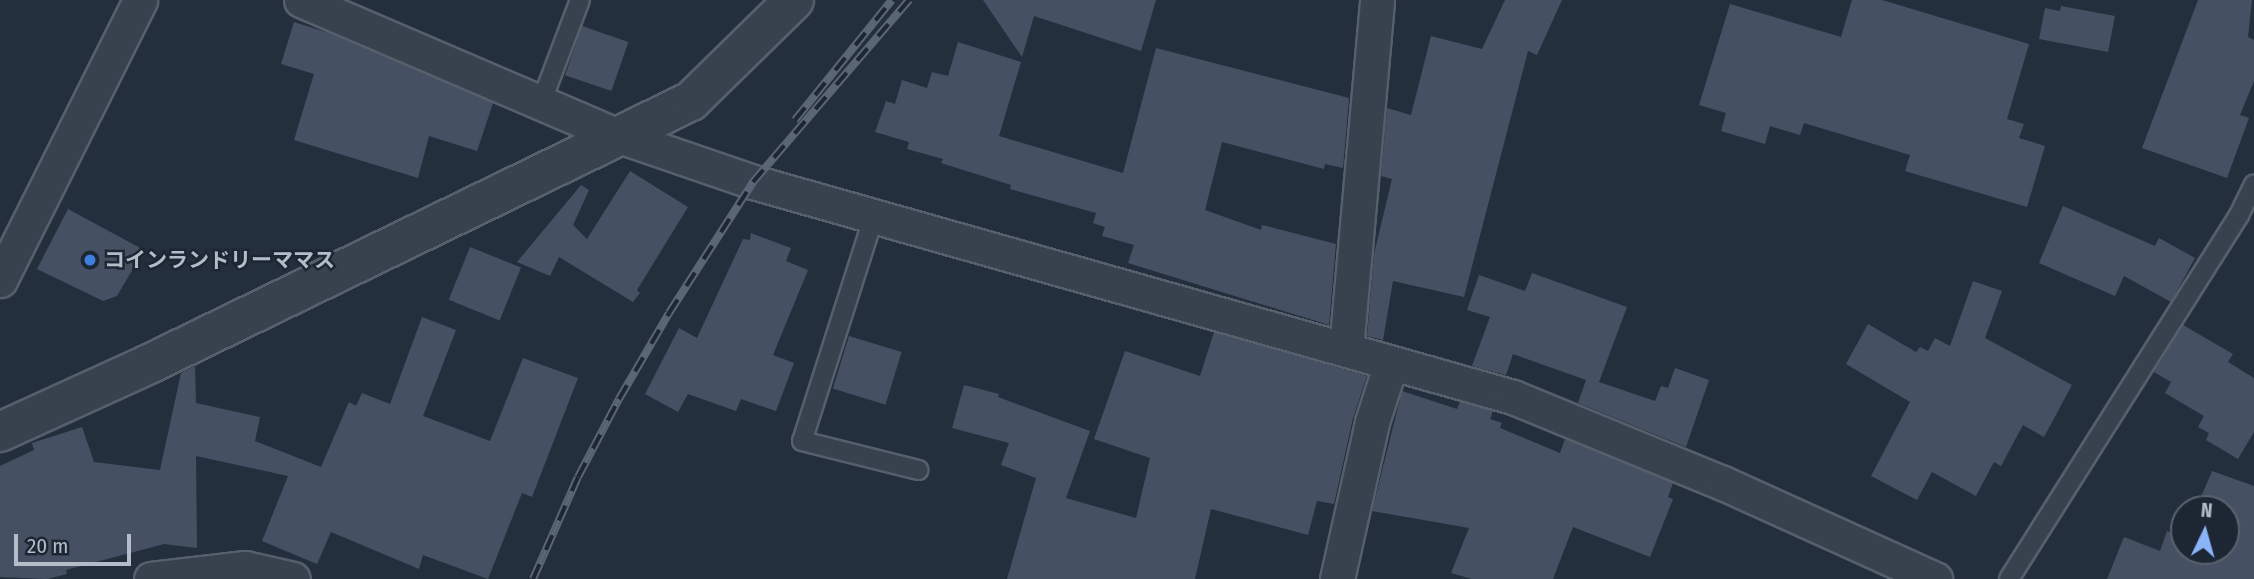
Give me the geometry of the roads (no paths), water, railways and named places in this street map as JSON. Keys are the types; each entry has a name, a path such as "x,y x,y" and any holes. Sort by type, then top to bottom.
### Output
{"street":[{"path":"0,280 140,0"},
{"path":"300,0 619,136 753,182 1513,397 1723,483 1924,577"},
{"path":"0,432 161,358 691,102 794,0"},
{"path":"1346,349 1377,0"},
{"path":"1337,579 1372,422 1391,362"},
{"path":"151,579 245,568 282,578"}],"lane":[{"path":"541,103 580,0"},
{"path":"2009,579 2239,215 2254,184"},
{"path":"874,216 802,441 918,470"}],"railway":[{"path":"795,120 892,0"},
{"path":"533,579 578,477 619,399 669,313 753,182 909,0"}],"place":[{"name":"コインランドリーママス","path":"90,260"}]}
